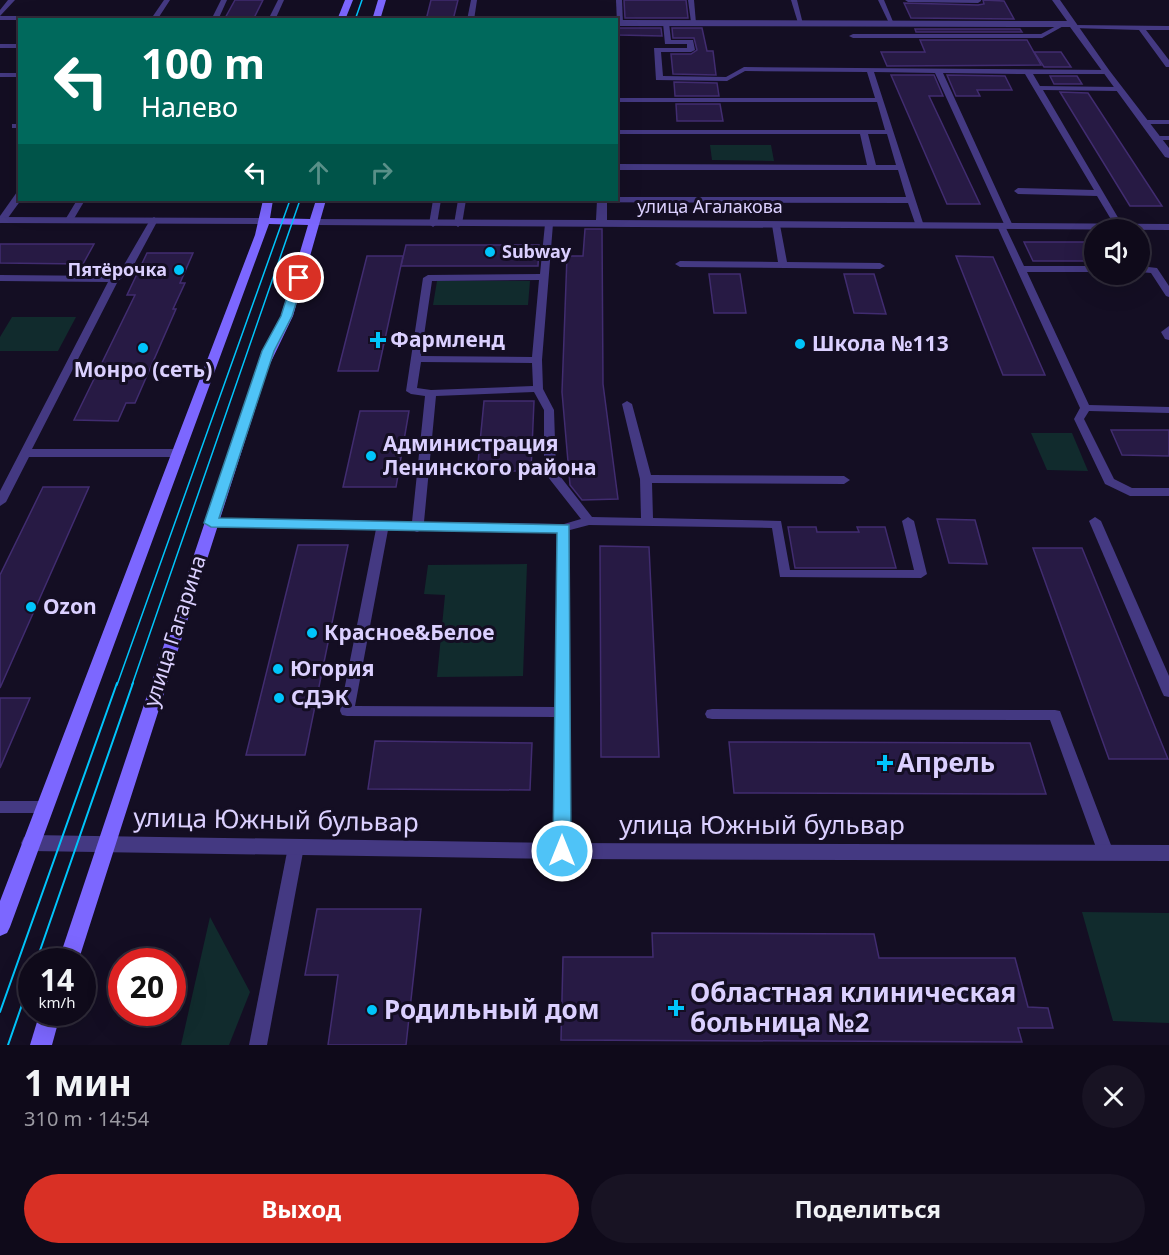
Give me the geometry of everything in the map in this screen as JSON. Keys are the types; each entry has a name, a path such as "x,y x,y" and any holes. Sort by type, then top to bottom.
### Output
{"main road":[{"path":"342,18 349,0"},
{"path":"376,18 382,0"},
{"path":"0,927 261,235 262,220 268,201"},
{"name":"улица Гагарина","path":"72,948 268,351 287,316 321,201"},
{"name":"улица Агалакова","path":"262,220 314,222"},
{"path":"41,1045 47,1026"}],"street":[{"path":"1056,0 1070,25 1169,155"},
{"path":"618,23 1070,25"},
{"path":"601,225 602,201"},
{"name":"улица Агалакова","path":"1,220 262,220"},
{"name":"улица Агалакова","path":"314,222 1084,226"},
{"name":"улица Агалакова","path":"1150,226 1169,226"},
{"name":"улица Южный бульвар","path":"31,843 562,851 1169,853"}],"lane":[{"path":"0,16 12,0"},
{"path":"0,16 155,18 167,0"},
{"path":"215,18 224,0"},
{"path":"272,18 280,0"},
{"path":"470,18 474,0"},
{"path":"618,23 619,0"},
{"path":"691,0 694,22"},
{"path":"794,0 801,23"},
{"path":"881,0 892,23"},
{"path":"908,0 978,1"},
{"path":"666,22 669,42 690,42 691,50 657,50 660,78 727,79 744,69 1106,72"},
{"path":"853,36 1042,36 1070,25 1169,28"},
{"path":"1141,28 1169,65"},
{"path":"0,46 18,46"},
{"path":"870,70 920,226"},
{"path":"938,71 1005,226 1020,269 1084,408 1079,419 1109,481 1130,492 1169,492"},
{"path":"1028,72 1115,219"},
{"path":"0,75 18,75"},
{"path":"696,78 699,100"},
{"path":"1037,88 1118,88"},
{"path":"618,99 880,100"},
{"path":"1144,122 1169,122"},
{"path":"618,132 890,132"},
{"path":"862,132 872,168"},
{"path":"1157,138 1169,138"},
{"path":"618,167 902,168"},
{"path":"1018,191 1098,193"},
{"path":"1,220 18,197"},
{"path":"618,200 912,200"},
{"path":"69,220 80,201"},
{"path":"433,224 437,201"},
{"path":"458,224 462,201"},
{"path":"0,502 114,279 125,272 154,220"},
{"path":"549,224 537,360 538,389 549,410 550,472 589,521"},
{"path":"776,225 783,265"},
{"path":"680,264 880,266"},
{"path":"1020,269 1084,269"},
{"path":"1150,270 1154,270 1169,294"},
{"path":"0,278 114,279"},
{"path":"538,389 431,393 411,391 428,278 545,278"},
{"path":"1169,329 1166,332 1169,337"},
{"path":"415,359 537,360"},
{"path":"417,528 431,393"},
{"path":"627,404 646,480 647,521"},
{"path":"1084,408 1169,410"},
{"path":"27,453 179,453"},
{"path":"646,480 844,480"},
{"path":"211,523 383,524 417,528 564,528 589,521 777,524 784,574 921,574 908,521"},
{"path":"1095,521 1169,692"},
{"path":"383,524 347,711 564,712"},
{"path":"562,851 564,528"},
{"path":"712,714 1055,715 1106,853"},
{"path":"0,807 45,807"},
{"path":"258,1045 296,847"}],"green space":[{"path":"710,145 771,145 774,161 712,160"},
{"path":"437,281 530,281 528,305 433,305"},
{"path":"12,317 76,317 58,351 0,351 0,337"},
{"path":"1031,433 1072,433 1088,471 1047,470"},
{"path":"527,564 523,676 437,677 445,595 424,594 428,565"},
{"path":"1082,912 1169,913 1169,1023 1113,1021"},
{"path":"210,917 250,992 229,1045 181,1045"}],"building":[{"path":"235,0 263,0 254,18 225,18"},
{"path":"431,0 458,0 454,18 426,18"},
{"path":"624,0 686,0 688,18 625,18"},
{"path":"983,0 1004,1 1014,19 911,18 904,3 978,5 984,4"},
{"path":"619,28 661,28 662,36 619,35"},
{"path":"672,28 702,28 707,51 713,51 716,75 673,74 671,54 691,54 697,50 694,38 673,38"},
{"path":"915,29 1020,29 1022,32 916,32"},
{"path":"920,40 1027,40 1041,65 887,66 881,52 925,52"},
{"path":"1034,52 1061,52 1071,67 1044,67"},
{"path":"891,75 934,75 943,96 929,96 980,204 947,204"},
{"path":"947,75 1005,76 1012,90 977,90 980,96 956,96"},
{"path":"1050,76 1077,76 1082,84 1054,84"},
{"path":"674,82 717,83 719,96 675,96"},
{"path":"1060,92 1088,93 1162,206 1130,206"},
{"path":"676,104 720,104 723,121 677,121"},
{"path":"585,229 602,229 603,384 618,499 582,500 570,485 562,392 567,256 583,256"},
{"path":"1024,242 1084,242 1084,261 1033,261"},
{"path":"0,244 94,244 83,264 0,263"},
{"path":"406,245 539,245 538,266 401,266"},
{"path":"147,253 193,253 180,283 185,283 173,309 176,309 135,403 126,403 118,421 74,420 135,295 127,295"},
{"path":"367,256 403,256 378,371 338,371"},
{"path":"956,256 993,257 1045,375 1003,375"},
{"path":"709,274 740,274 746,313 714,313"},
{"path":"844,274 874,274 886,314 854,313"},
{"path":"484,401 534,401 531,471 509,471 510,463 478,463"},
{"path":"360,411 409,411 396,487 343,487"},
{"path":"1111,430 1169,430 1169,456 1122,455"},
{"path":"43,487 89,487 0,688 0,575"},
{"path":"937,519 975,520 987,564 949,563"},
{"path":"788,527 816,527 817,532 859,532 857,527 885,527 896,568 795,568"},
{"path":"298,545 348,545 305,755 246,755"},
{"path":"600,546 649,547 659,757 601,757"},
{"path":"1033,548 1082,548 1168,759 1109,759"},
{"path":"0,698 30,698 0,768"},
{"path":"375,741 532,743 530,790 368,789"},
{"path":"729,742 1030,743 1046,794 734,793"},
{"name":"Родильный дом","path":"317,909 421,909 406,1045 328,1045 338,975 305,975"},
{"path":"652,933 874,934 879,958 1015,958 1028,1007 1048,1008 1053,1028 1018,1028 1022,1042 561,1040 563,957 653,957"}],"tram line":[{"path":"356,18 362,0"},
{"path":"117,685 290,201"},
{"path":"132,685 300,201"},
{"path":"0,1012 117,683"},
{"path":"41,948 133,683"},
{"path":"8,1045 18,1016"}],"place":[{"name":"Subway","path":"490,252"},
{"name":"Пятёрочка","path":"179,270"},
{"name":"Фармленд","path":"378,340"},
{"name":"Школа №113","path":"800,344"},
{"name":"Монро (сеть)","path":"143,348"},
{"name":"Администрация Ленинского района","path":"371,456"},
{"name":"Ozon","path":"31,607"},
{"name":"Красное&Белое","path":"312,633"},
{"name":"Югория","path":"278,669"},
{"name":"СДЭК","path":"279,698"},
{"name":"Апрель","path":"885,763"},
{"name":"Областная клиническая больница №2","path":"676,1008"},
{"name":"Родильный дом","path":"372,1010"}],"route":[{"path":"299,278 287,316 268,351 211,523 383,524 417,528 564,528 562,851"}]}
